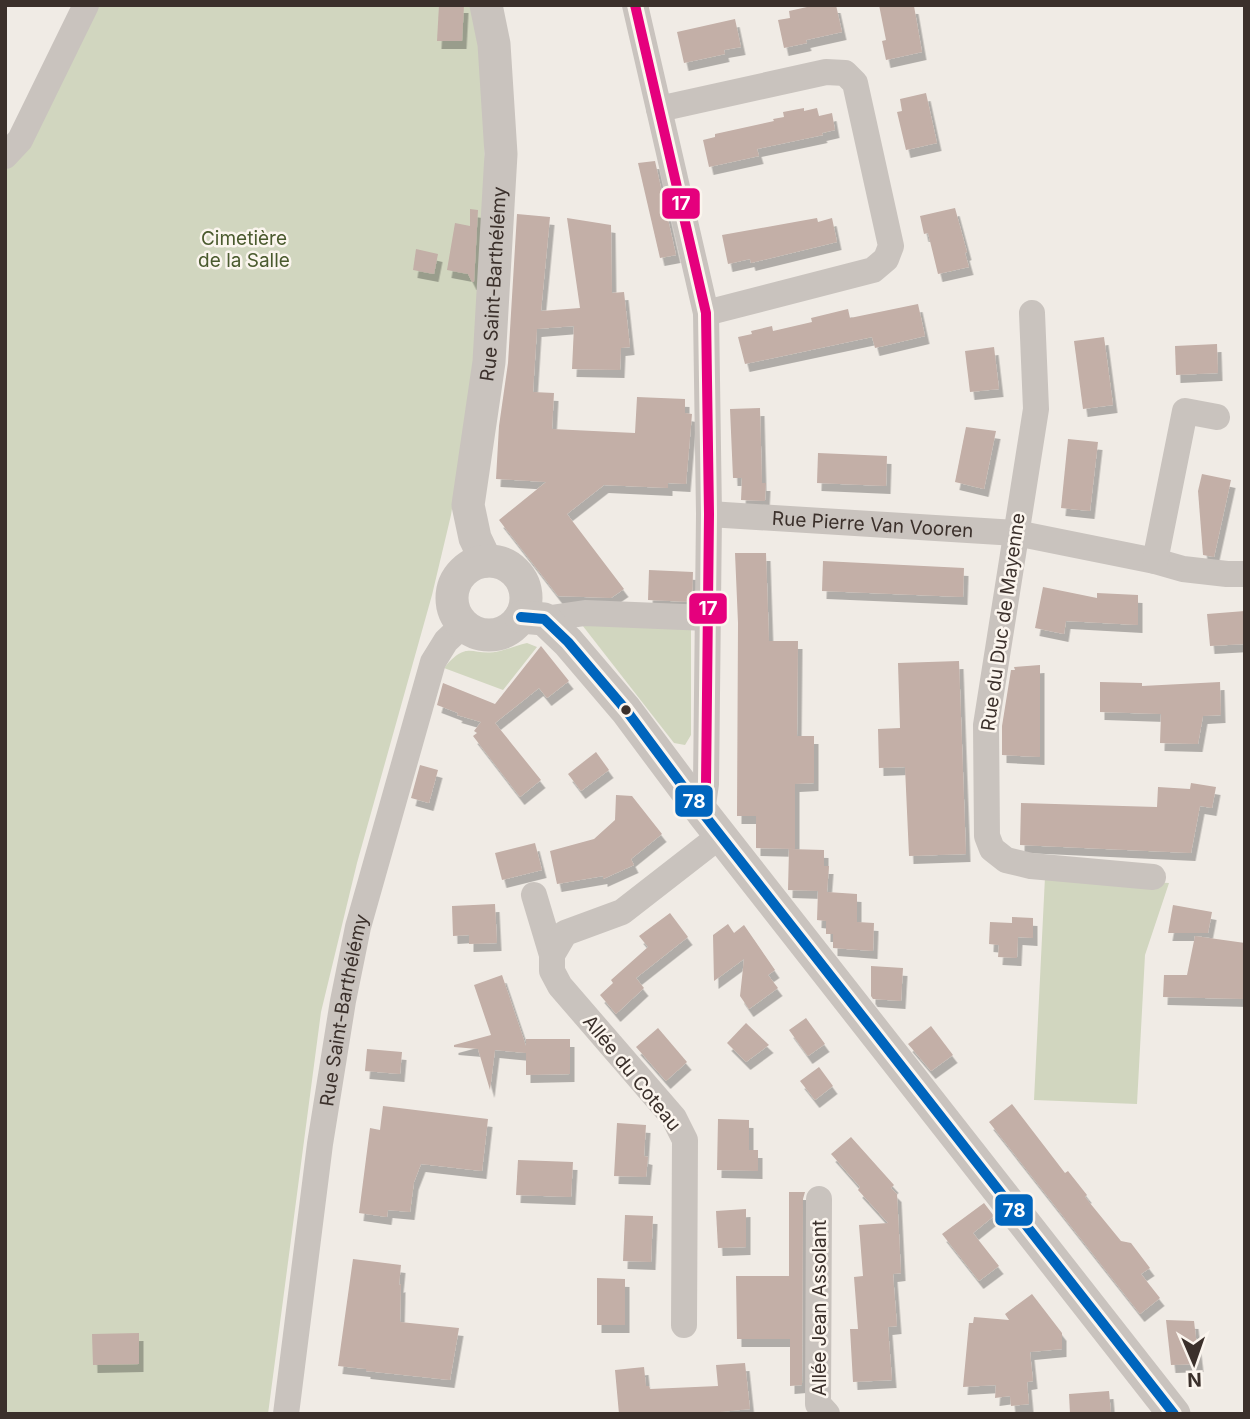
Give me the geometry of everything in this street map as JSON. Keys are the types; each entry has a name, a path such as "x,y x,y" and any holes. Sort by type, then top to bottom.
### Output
{"street":[{"path":"5,156 20,140 86,5"},
{"name":"Rue Saint-Barthélémy","path":"486,5 494,44 501,154 489,362 468,505 475,538 486,561"},
{"path":"635,5 706,313 709,514 706,784 712,823"},
{"path":"659,109 825,72 845,73 855,83 891,246 886,259 873,270 706,313"},
{"name":"Rue du Duc de Mayenne","path":"1032,313 1036,409 986,725 987,836 992,849 1006,860 1031,866 1153,877"},
{"path":"1155,561 1185,411 1217,417"},
{"name":"Rue Pierre Van Vooren","path":"709,514 1016,533 1183,569 1227,575 1245,574"},
{"path":"708,618 585,613 533,618 494,635 472,631 463,625 452,603 452,591 464,571 474,564 497,562 517,573 526,595 526,606 533,618 568,642 626,710 1174,1414"},
{"name":"Rue Saint-Barthélémy","path":"286,1414 320,1144 343,1001 358,928 433,662 446,641 463,625"},
{"path":"552,955 565,933 622,912 712,823"},
{"name":"Allée du Coteau","path":"534,895 552,955 552,971 560,986 674,1118 685,1140 684,1325"},
{"name":"Allée Jean Assolant","path":"819,1199 818,1404 827,1414"}],"green space":[{"name":"Cimetière de la Salle","path":"95,5 474,5 481,39 485,165 481,283 469,404 451,515 432,595 357,863 321,1012 268,1414 5,1414 5,171 27,148"},
{"path":"579,621 691,626 691,735 685,745 674,743"},
{"path":"527,643 537,647 503,690 444,668 465,651 491,653"},
{"path":"1045,877 1169,883 1145,955 1137,1104 1034,1100"}],"building":[{"path":"439,5 464,5 462,41 437,41"},
{"path":"816,5 836,5 842,32 784,48 778,20 790,18 789,11"},
{"path":"879,5 914,6 922,52 886,60 882,41 886,40"},
{"path":"735,19 741,47 724,50 725,54 684,63 677,32"},
{"path":"926,93 937,143 906,150 897,112 902,111 900,99"},
{"path":"804,108 804,111 817,108 819,116 832,113 835,130 757,149 759,156 709,167 703,140 715,137 715,134 774,121 773,119 784,117 783,112"},
{"path":"655,161 676,255 660,258 638,163"},
{"path":"955,208 969,267 938,274 928,233 924,234 920,216"},
{"path":"470,209 478,210 474,282 468,274 447,270 455,223 470,226"},
{"path":"517,214 550,217 541,311 580,308 567,218 611,225 612,293 624,292 630,347 621,348 620,370 572,369 574,326 537,329 533,392 554,393 552,429 635,433 637,397 685,399 685,413 692,414 686,484 668,483 668,488 604,485 567,514 624,589 611,598 558,596 499,520 546,482 496,479 499,426 508,363"},
{"path":"817,218 818,222 832,218 837,242 751,263 750,259 728,264 722,235"},
{"path":"416,249 438,254 434,274 413,270"},
{"path":"918,304 925,336 875,348 872,337 745,364 738,337 752,334 751,331 772,326 773,331 812,322 811,318 848,309 850,318"},
{"path":"1104,337 1113,405 1083,409 1074,341"},
{"path":"1217,344 1218,373 1176,375 1175,346"},
{"path":"994,347 999,389 970,392 965,351"},
{"path":"760,408 765,501 741,500 742,478 733,478 730,409"},
{"path":"966,427 996,431 984,489 955,482"},
{"path":"1068,439 1098,442 1090,511 1061,508"},
{"path":"818,453 887,456 886,486 817,483"},
{"path":"1202,474 1231,480 1214,557 1203,555 1198,491"},
{"path":"735,553 766,553 769,641 798,641 797,736 814,736 814,783 795,784 795,849 756,848 756,816 737,816 738,623"},
{"path":"823,561 964,568 963,597 822,591"},
{"path":"649,570 693,572 692,602 648,600"},
{"path":"1043,587 1097,598 1097,593 1138,595 1138,625 1066,621 1064,634 1035,628"},
{"path":"1245,611 1245,644 1210,646 1207,614"},
{"path":"541,646 569,681 547,698 539,688 495,723 541,780 520,797 473,736 481,722 457,715 458,713 437,705 443,683 495,704"},
{"path":"959,661 966,854 909,856 905,767 879,768 878,729 900,728 898,663"},
{"path":"1040,665 1040,757 1002,755 1002,726 1011,670 1015,670 1014,667"},
{"path":"1100,682 1142,683 1142,686 1220,682 1221,715 1203,716 1198,744 1160,743 1161,714 1100,712"},
{"path":"596,752 609,770 581,791 568,774"},
{"path":"420,765 438,770 429,803 411,798"},
{"path":"1191,783 1216,787 1212,808 1200,806 1191,853 1020,845 1021,803 1157,807 1158,787 1190,789"},
{"path":"616,795 632,796 662,834 631,859 634,865 603,879 603,876 557,884 550,851 594,839 615,820"},
{"path":"535,843 542,870 502,880 495,853"},
{"path":"789,849 824,850 824,866 829,866 827,892 857,894 857,922 874,923 873,951 833,948 833,934 826,934 826,921 817,920 818,891 788,890"},
{"path":"495,904 497,943 469,944 469,935 453,936 452,906"},
{"path":"1173,905 1212,912 1208,933 1168,933"},
{"path":"670,913 688,937 636,978 644,988 616,1014 600,995 613,983 611,980 648,947 639,936"},
{"path":"1012,917 1033,918 1033,938 1018,937 1017,958 998,957 999,945 989,944 990,922 1012,923"},
{"path":"728,924 734,933 744,925 775,970 768,975 778,988 749,1009 740,996 744,959 714,981 713,935"},
{"path":"1195,936 1245,943 1245,999 1163,997 1164,975 1187,975"},
{"path":"871,966 903,968 901,1001 873,999"},
{"path":"502,975 526,1046 526,1039 570,1039 570,1074 526,1075 526,1053 495,1050 490,1090 478,1049 454,1047 491,1035 474,985"},
{"path":"806,1018 825,1044 808,1056 789,1030"},
{"path":"746,1023 769,1045 746,1062 727,1043"},
{"path":"931,1026 953,1055 931,1071 908,1044"},
{"path":"658,1028 687,1062 666,1081 636,1047"},
{"path":"367,1049 402,1052 400,1074 365,1071"},
{"path":"819,1067 833,1086 815,1100 800,1081"},
{"path":"1012,1104 1065,1173 1068,1171 1087,1195 1085,1197 1121,1241 1131,1243 1150,1268 1141,1274 1160,1298 1140,1314 989,1122"},
{"path":"383,1106 488,1119 482,1171 421,1164 414,1182 410,1212 388,1210 387,1217 359,1213 370,1128 380,1130"},
{"path":"718,1119 749,1120 749,1150 758,1150 758,1171 717,1170"},
{"path":"617,1123 646,1125 646,1177 614,1176"},
{"path":"851,1137 894,1185 891,1188 897,1194 901,1273 893,1274 897,1326 888,1327 892,1380 853,1382 850,1329 858,1329 854,1277 863,1276 859,1225 888,1223 858,1190 860,1187 831,1154"},
{"path":"518,1160 573,1162 571,1197 516,1195"},
{"path":"789,1192 805,1192 802,1385 790,1386 790,1339 737,1339 736,1276 789,1276"},
{"path":"984,1203 994,1216 973,1233 999,1266 979,1281 942,1234"},
{"path":"746,1209 746,1247 718,1248 716,1211"},
{"path":"625,1215 653,1216 651,1262 623,1261"},
{"path":"353,1259 401,1265 400,1322 459,1328 450,1380 338,1366"},
{"path":"597,1278 625,1279 625,1325 597,1325"},
{"path":"1032,1294 1062,1333 1062,1349 1030,1352 1033,1381 1027,1382 1029,1404 1011,1406 1010,1396 995,1398 996,1385 963,1387 969,1323 973,1323 974,1317 1009,1320 1005,1314"},
{"path":"1166,1320 1194,1321 1199,1364 1171,1365"},
{"path":"139,1333 139,1364 93,1365 92,1334"},
{"path":"745,1363 750,1409 700,1414 619,1414 615,1370 644,1367 646,1386 650,1389 718,1386 716,1365"},
{"path":"1109,1391 1111,1414 1070,1414 1069,1394"}],"transit line":[{"name":"17","path":"635,5 706,313 709,514 706,784 702,812"},
{"name":"78","path":"521,617 544,619 568,642 626,710 702,812 1174,1414"}]}
